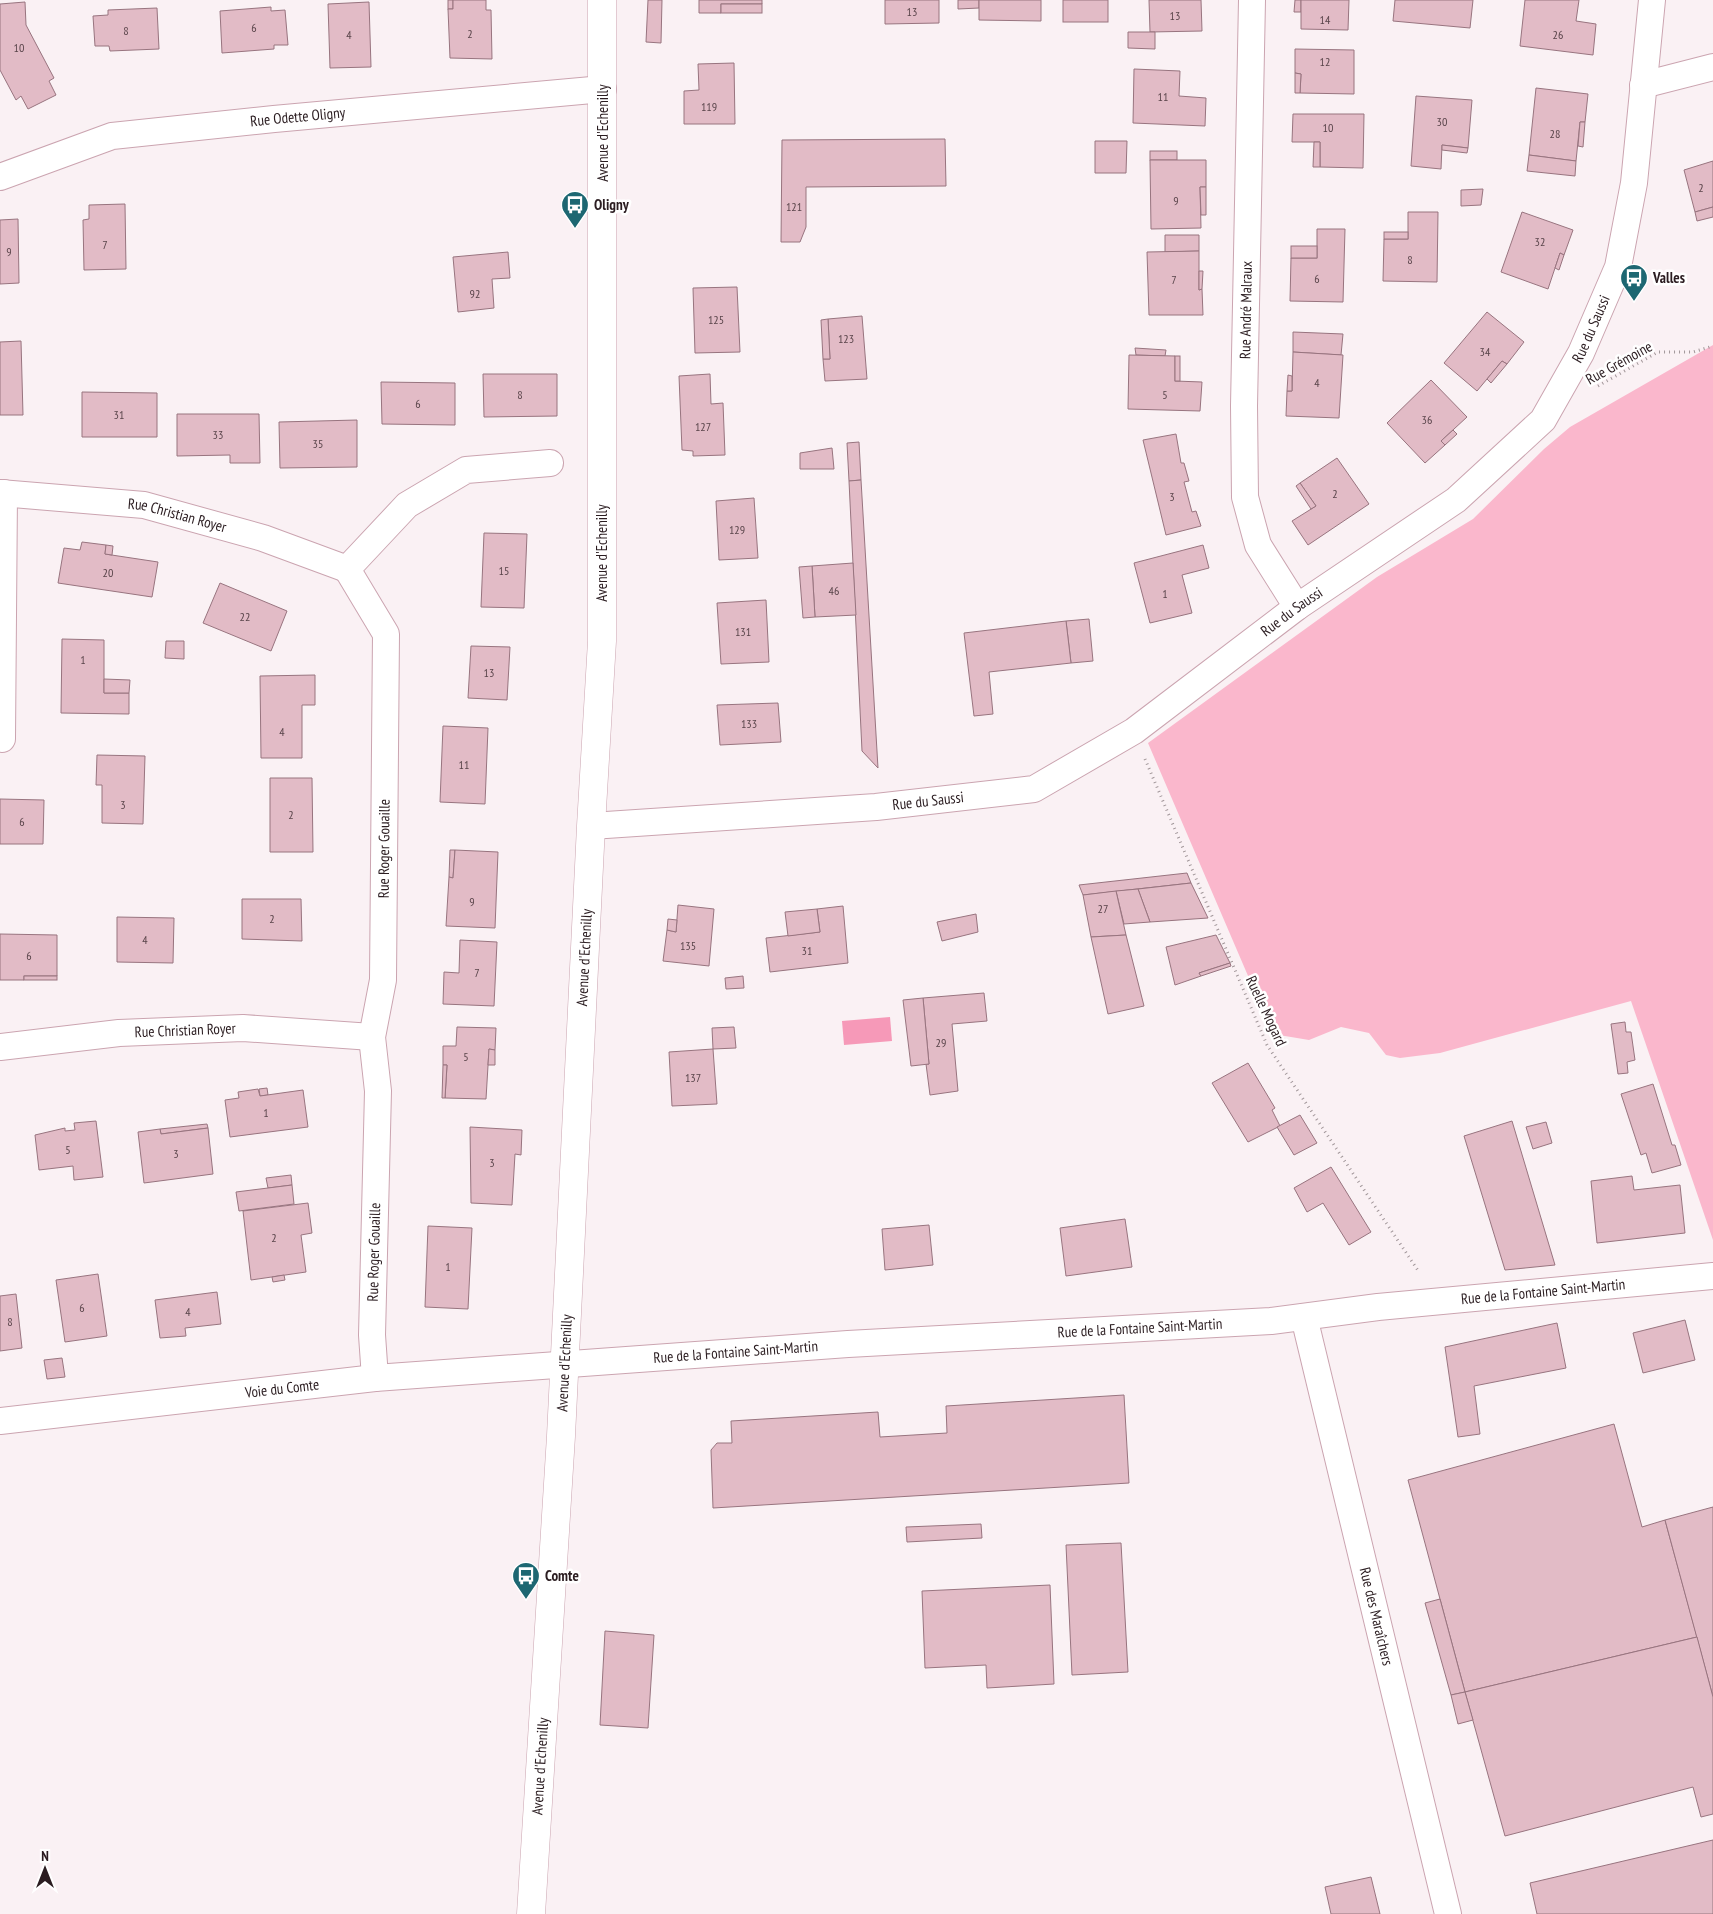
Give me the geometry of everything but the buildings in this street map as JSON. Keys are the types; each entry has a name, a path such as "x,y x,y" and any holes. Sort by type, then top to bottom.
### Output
{"street":[{"name":"Avenue d'Echenilly","path":"531,1914 564,1365 602,641 602,0"},
{"name":"Rue André Malraux","path":"1252,0 1244,396 1245,497 1258,545 1297,607"},
{"name":"Rue du Saussi","path":"591,826 876,807 1034,789 1134,731 1297,607 1456,500 1543,420 1581,353 1618,267 1634,182 1652,0"},
{"path":"1643,85 1713,67"},
{"name":"Rue Odette Oligny","path":"0,177 112,136 274,118 603,89"},
{"path":"347,569 407,505 466,470 550,463"},
{"path":"2,493 2,739"},
{"name":"Rue Christian Royer","path":"2,493 144,505 263,538 347,569"},
{"name":"Rue Roger Gouaille","path":"347,569 386,634 383,980 372,1037 378,1091 372,1335 375,1378"},
{"name":"Rue Christian Royer","path":"0,1047 119,1033 243,1028 372,1037"},
{"name":"Rue de la Fontaine Saint-Martin","path":"564,1365 848,1344 1271,1321 1438,1302 1713,1276"},
{"name":"Rue des Maraîchers","path":"1304,1317 1448,1914"},
{"name":"Voie du Comte","path":"0,1421 375,1378 564,1365"}],"path":[{"name":"Rue Grémoine","path":"1592,390 1658,352 1693,352 1713,346"},
{"name":"Ruelle Mogard","path":"1134,731 1266,1045 1438,1302"}],"shaded area":[{"path":"1713,345 1713,1240 1631,1001 1440,1053 1400,1058 1386,1055 1369,1033 1341,1027 1309,1040 1273,1034 1148,743 1377,577 1473,519 1544,449 1570,427"},
{"path":"890,1017 892,1041 844,1045 842,1021"}],"place":[{"name":"Oligny","path":"575,229"},
{"name":"Valles","path":"1634,302"},
{"name":"Comte","path":"526,1600"}]}
